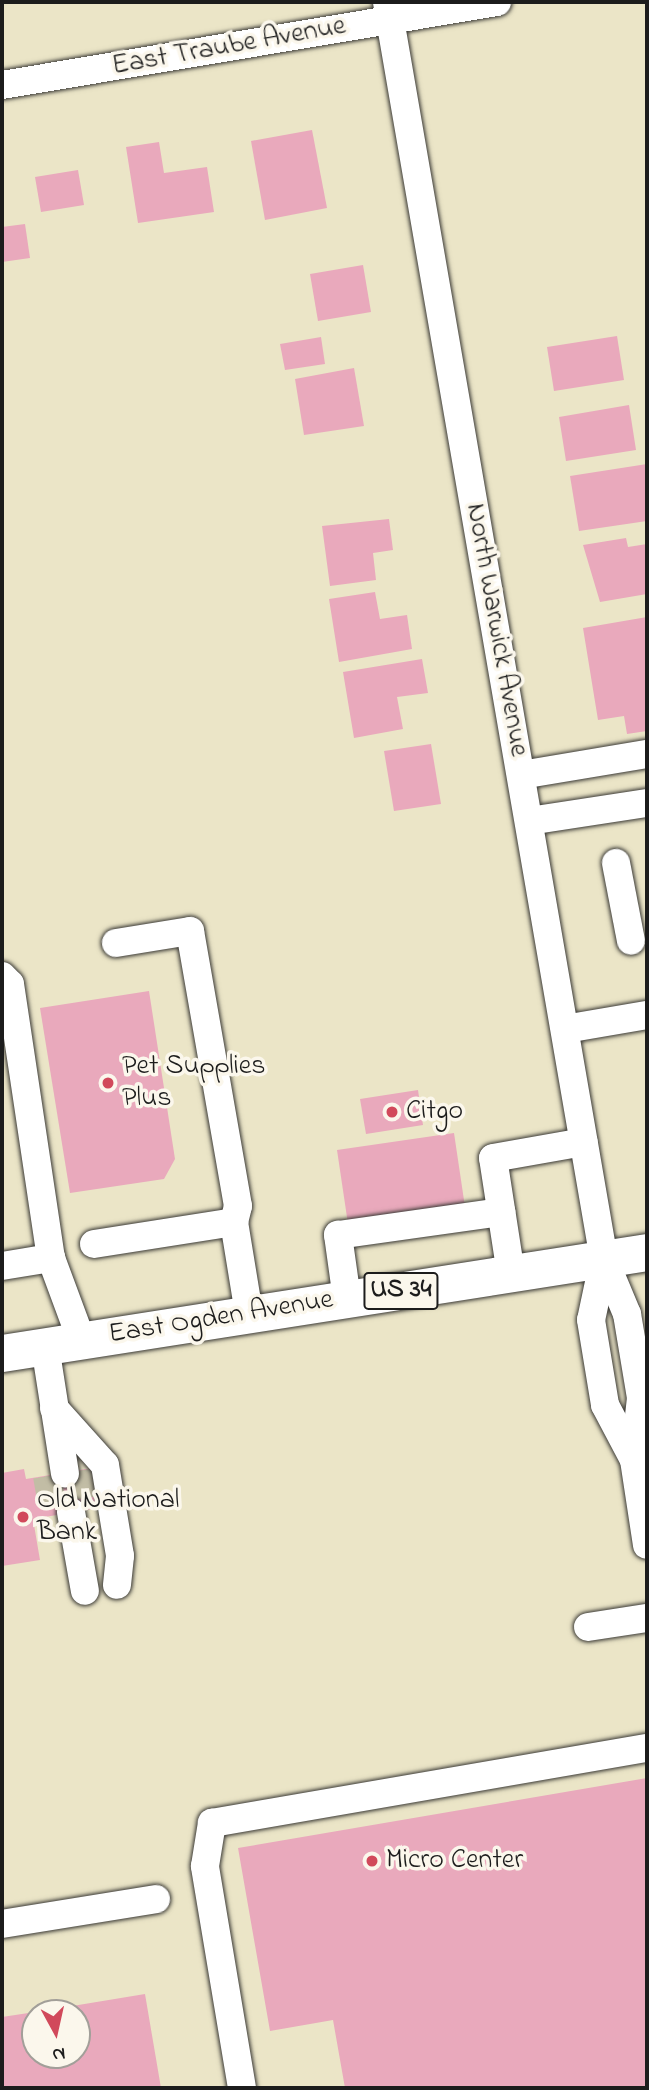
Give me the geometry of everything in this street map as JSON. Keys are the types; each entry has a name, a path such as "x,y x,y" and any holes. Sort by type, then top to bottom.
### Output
{"main road":[{"name":"East Ogden Avenue","path":"2,1353 647,1252"}],"street":[{"name":"East Traube Avenue","path":"2,85 389,11 497,2"},
{"name":"North Warwick Avenue","path":"389,11 604,1259"},
{"path":"520,775 647,754"},
{"path":"528,821 647,803"},
{"path":"616,863 631,940"},
{"path":"116,943 190,931 238,1206 234,1222 249,1314"},
{"path":"2,976 10,984 51,1258 81,1339"},
{"path":"565,1029 647,1015"},
{"path":"510,1274 493,1157 584,1142"},
{"path":"346,1299 338,1235 501,1212"},
{"path":"94,1244 234,1222"},
{"path":"2,1266 51,1258"},
{"path":"604,1259 591,1320 604,1405 634,1460"},
{"path":"604,1259 627,1314 642,1398 634,1460 647,1545"},
{"path":"45,1346 65,1473 77,1431"},
{"path":"54,1408 105,1465 120,1556 93,1590 72,1512"},
{"path":"588,1628 647,1618"},
{"path":"242,2088 205,1866 212,1823 647,1748"},
{"path":"2,1924 156,1899"}],"building":[{"path":"312,130 327,208 265,220 251,141"},
{"path":"159,142 164,173 207,167 214,212 138,223 126,147"},
{"path":"78,170 84,205 41,212 35,177"},
{"path":"25,224 30,258 2,262 2,227"},
{"path":"363,265 371,312 318,321 310,274"},
{"path":"617,336 624,380 554,391 547,347"},
{"path":"321,337 325,364 285,370 280,344"},
{"path":"354,368 364,426 304,435 295,379"},
{"path":"629,405 636,450 566,461 559,417"},
{"path":"647,464 647,521 579,531 570,476"},
{"path":"389,519 393,550 373,553 376,580 330,586 322,526"},
{"path":"626,538 628,547 647,544 647,594 600,602 583,545"},
{"path":"375,592 380,619 407,615 412,649 339,662 329,599"},
{"path":"647,617 647,731 627,734 624,716 598,720 583,628"},
{"path":"422,659 428,693 397,697 403,729 354,738 343,672"},
{"path":"431,744 441,804 394,811 384,751"},
{"name":"Pet Supplies Plus","path":"149,991 175,1159 164,1179 70,1193 40,1008"},
{"name":"Citgo","path":"418,1090 423,1125 366,1134 360,1099"},
{"name":"Citgo","path":"454,1133 465,1207 348,1224 337,1150"},
{"name":"Old National Bank","path":"92,1468 98,1508 33,1519 40,1560 2,1566 2,1473 24,1469 26,1479"},
{"path":"647,1778 647,2088 345,2088 333,2020 270,2031 238,1848"},
{"path":"145,1994 161,2088 2,2088 2,2017 21,2014 21,2069 91,2069 91,2003"}],"tunnel":[{"path":"83,1470 90,1509"},
{"path":"47,1476 54,1515"}],"place":[{"name":"Pet Supplies Plus","path":"108,1083"},
{"name":"Citgo","path":"392,1112"},
{"name":"Old National Bank","path":"23,1517"},
{"name":"Micro Center","path":"372,1861"}]}
